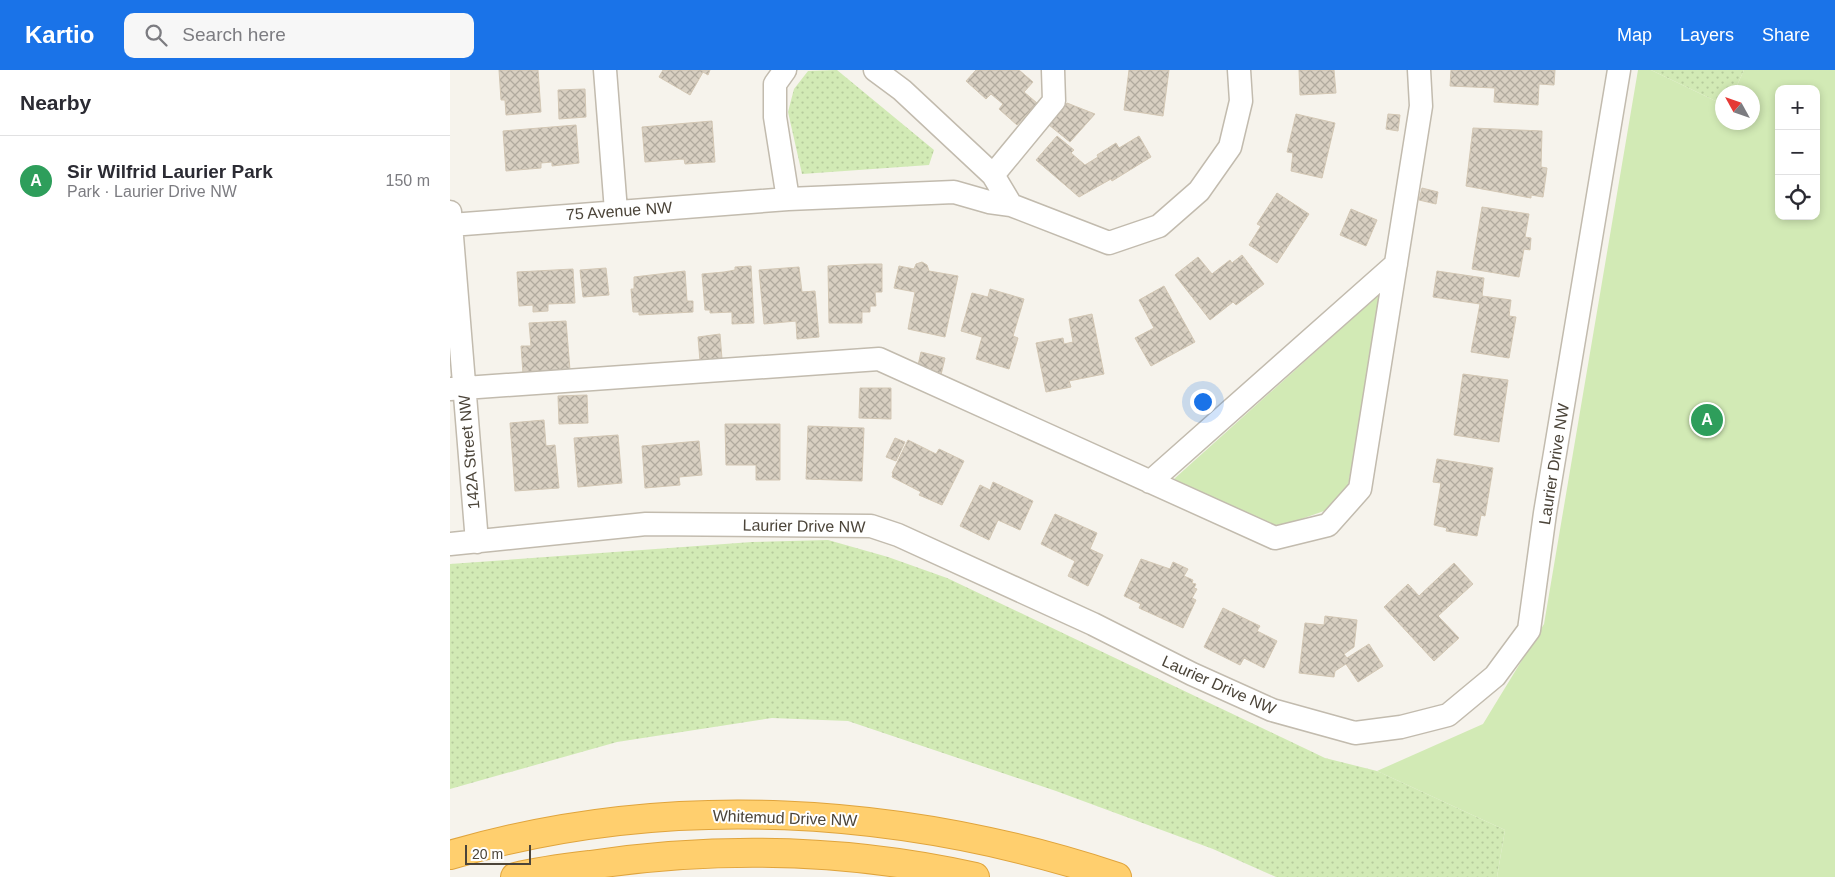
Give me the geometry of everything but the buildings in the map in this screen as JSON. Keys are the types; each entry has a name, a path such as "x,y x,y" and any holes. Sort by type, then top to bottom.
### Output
{"highway":[{"name":"Whitemud Drive NW","path":"450,854 500,840 603,824 682,816 741,814 822,817 937,830 1001,843 1116,877"},
{"path":"515,877 628,859 760,852 825,856 898,864 975,877"}],"street":[{"path":"605,70 616,211"},
{"path":"785,70 775,84 775,117 788,199"},
{"path":"875,70 902,90 993,175 1012,205"},
{"path":"993,175 1054,101 1053,70"},
{"name":"75 Avenue NW","path":"450,218 616,211 788,199 954,192 989,202 1012,205 1109,244 1158,226 1199,191 1230,147 1241,101 1239,70"},
{"path":"457,389 879,359 1274,538 1328,525 1360,489 1421,106 1419,70"},
{"name":"Laurier Drive NW","path":"450,544 646,524 871,526 898,535 1084,620 1192,674 1272,710 1355,733 1401,727 1448,715 1495,676 1529,630 1545,513 1618,70"},
{"name":"142A Street NW","path":"450,218 457,389 477,542"},
{"path":"1150,482 1396,264"}],"green space":[{"path":"837,70 934,150 929,165 802,174 788,112 794,89 808,71"},
{"path":"1638,70 1651,70 1715,101 1715,130 1760,130 1760,85 1737,85 1744,70 1835,70 1835,877 1497,877 1505,830 1377,771 1483,724 1544,624"},
{"path":"1651,70 1744,70 1737,85 1715,85 1715,101"},
{"path":"1383,291 1348,486 1324,511 1273,529 1174,479"},
{"path":"828,540 888,557 947,578 1325,758 1377,771 1505,830 1497,877 1276,877 1213,849 1056,791 848,721 772,718 617,742 450,789 450,564 752,542"}],"place":[{"name":"Sir Wilfrid Laurier Park","path":"1707,420"}]}
